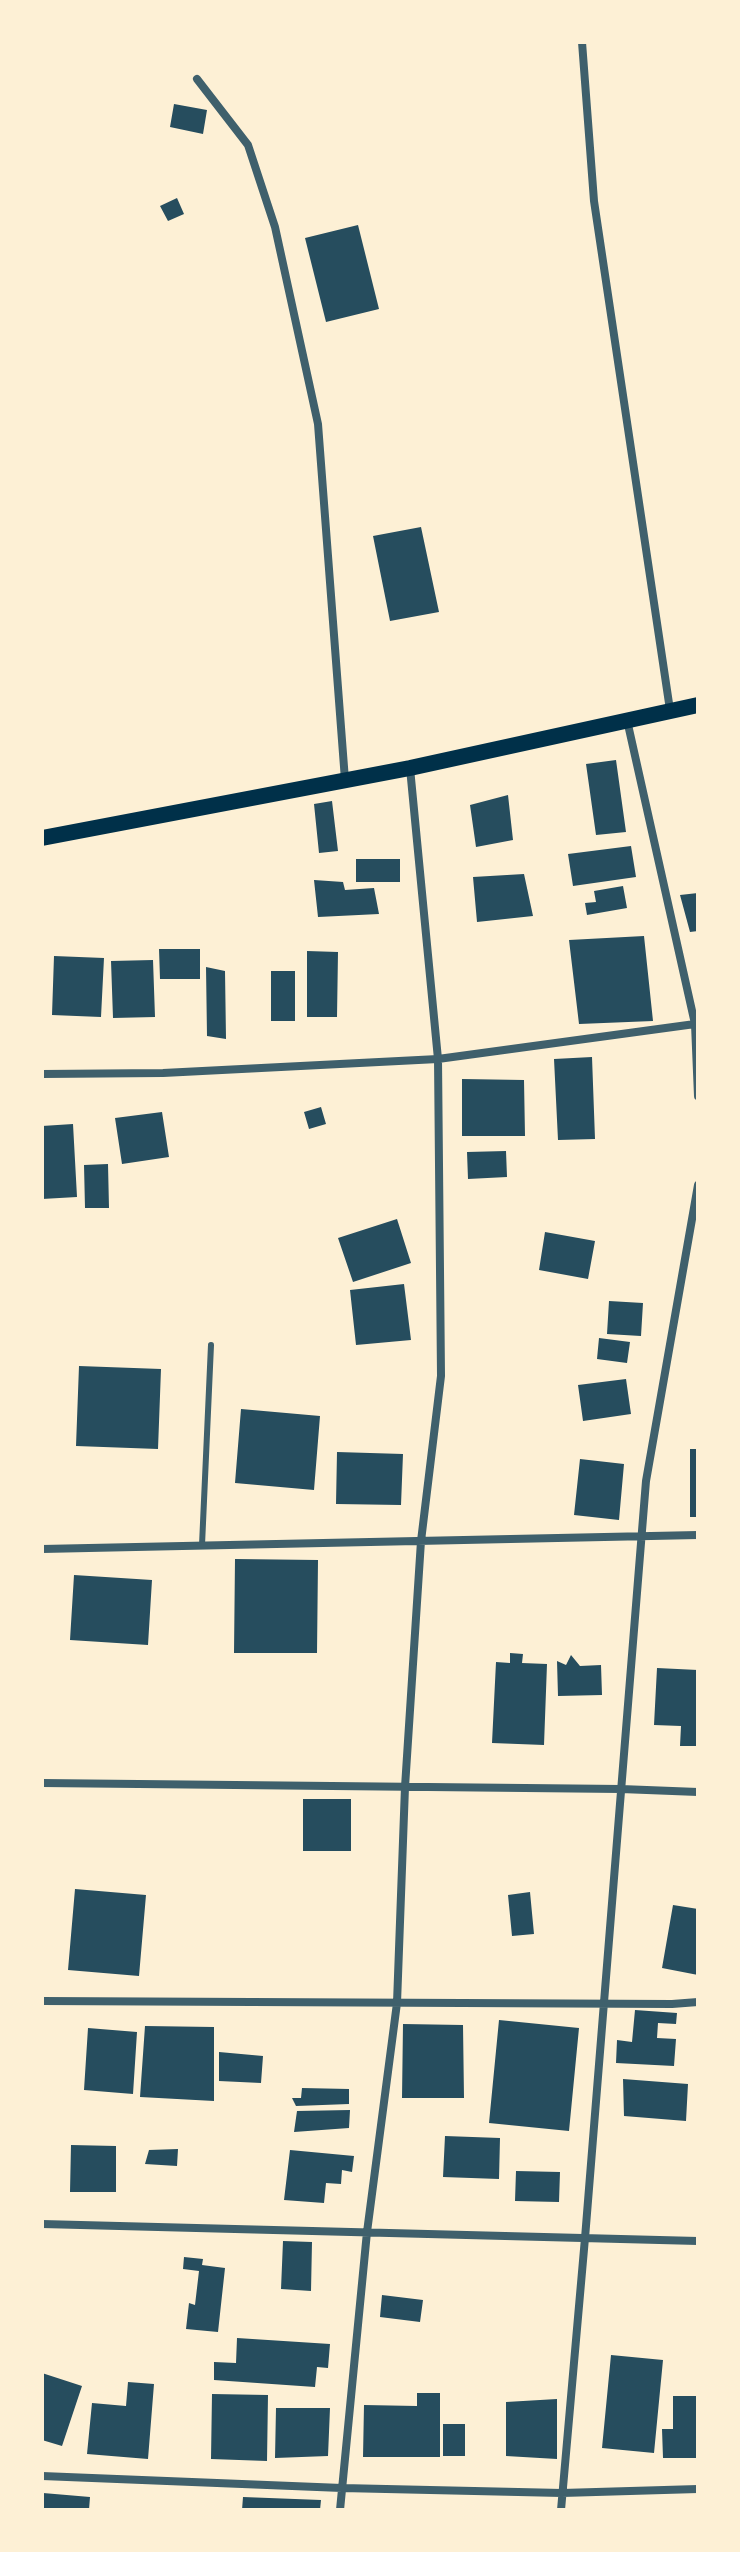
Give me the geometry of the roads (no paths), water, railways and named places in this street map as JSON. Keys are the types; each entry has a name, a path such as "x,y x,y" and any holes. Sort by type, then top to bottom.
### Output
{"main road":[{"path":"42,838 410,768 698,705"}],"street":[{"path":"582,42 594,201 670,710"},
{"path":"197,79 248,145 275,227 318,424 345,780"},
{"path":"627,719 695,1024 698,1096"},
{"path":"340,2510 367,2232 397,2003 405,1787 421,1541 441,1376 438,1059 410,768"},
{"path":"42,1074 163,1073 438,1059 695,1024"},
{"path":"561,2510 646,1481 698,1185"},
{"path":"42,1549 698,1535"},
{"path":"42,1783 698,1792"},
{"path":"42,2001 698,2002"},
{"path":"42,2224 698,2241"},
{"path":"42,2476 562,2493 698,2489"}],"lane":[{"path":"202,1545 211,1345"}]}
